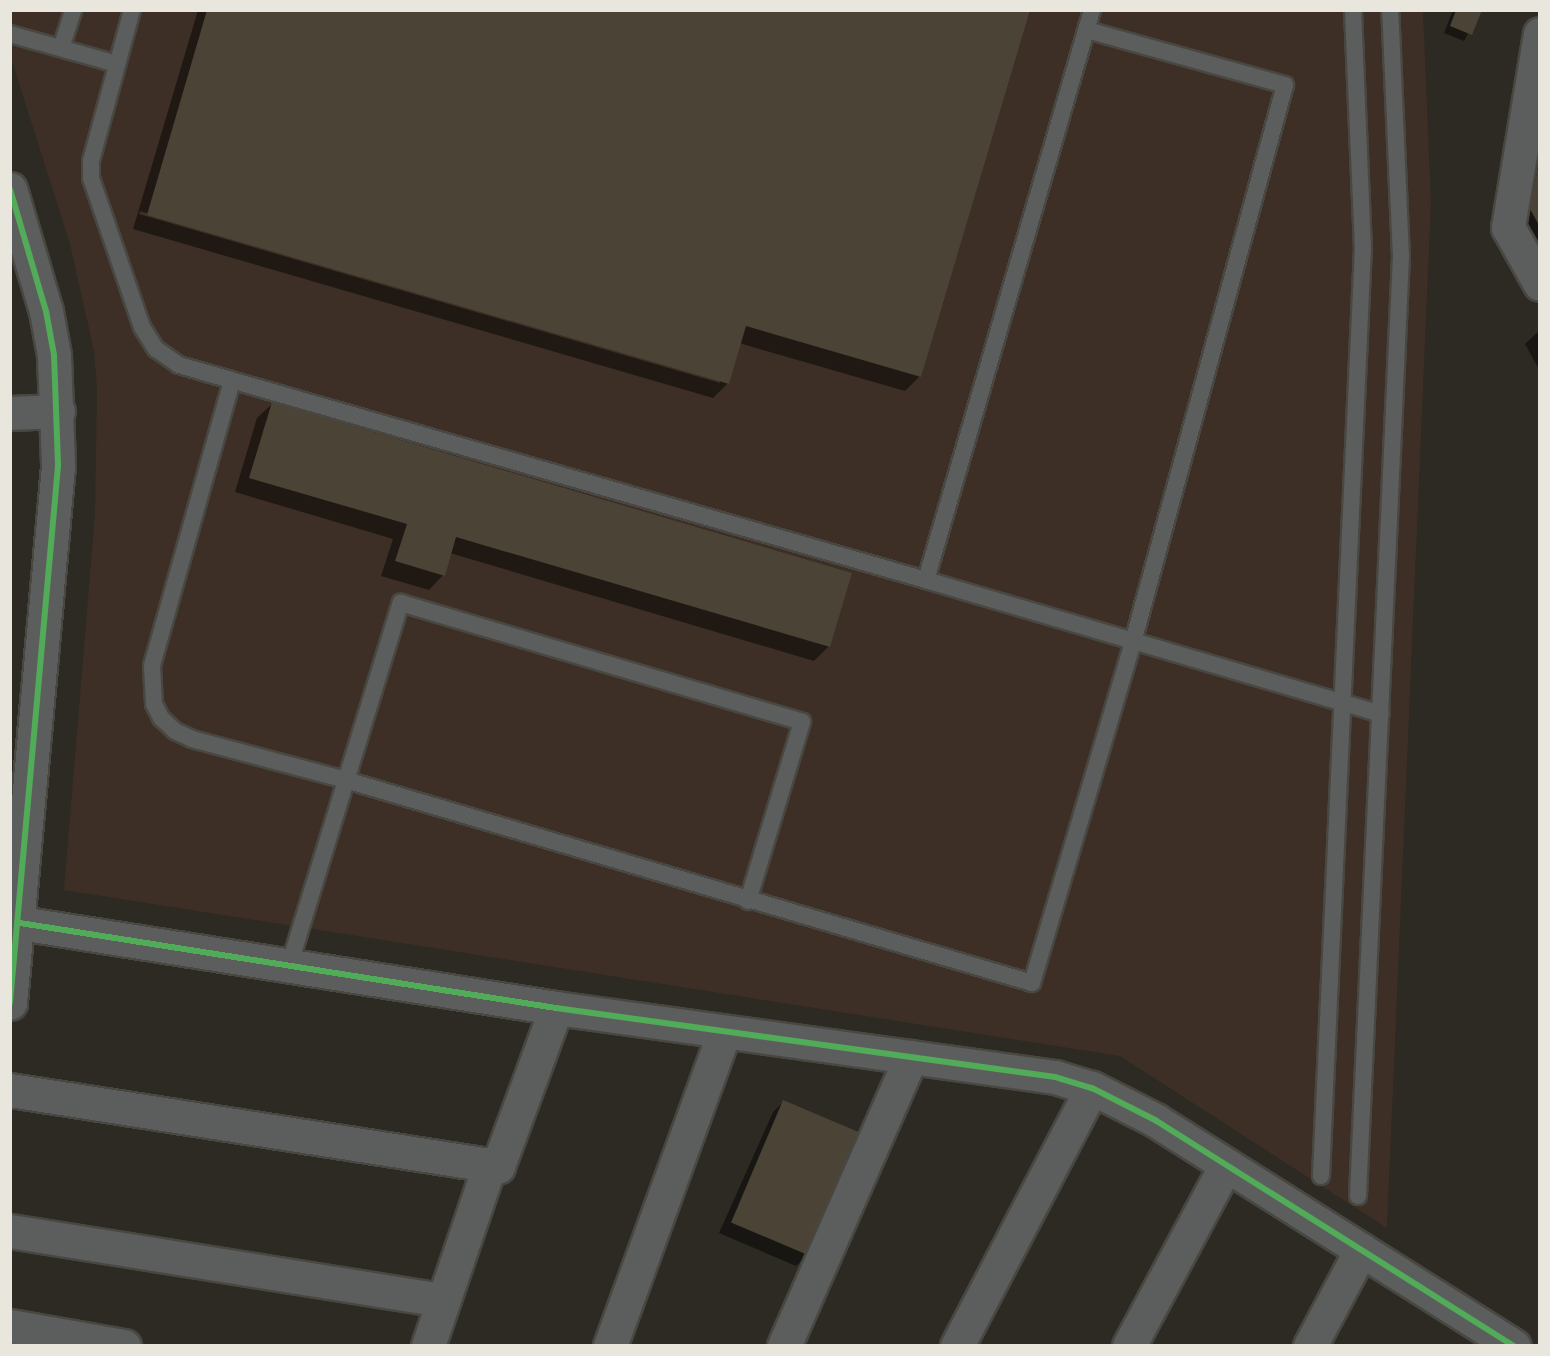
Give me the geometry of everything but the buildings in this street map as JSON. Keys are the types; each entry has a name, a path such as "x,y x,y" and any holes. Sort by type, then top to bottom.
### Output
{"street":[{"path":"1539,34 1508,227 1539,284"},
{"path":"10,189 46,311 58,411 56,513 20,820 20,923 10,1003"},
{"path":"10,413 58,411"},
{"path":"20,923 556,1008 1015,1069 1092,1088 1149,1116 1514,1346"},
{"path":"10,1090 498,1166 556,1008"},
{"path":"610,1346 724,1032"},
{"path":"784,1346 912,1057"},
{"path":"957,1346 1092,1088"},
{"path":"428,1346 441,1300 490,1164"},
{"path":"1129,1346 1226,1165"},
{"path":"10,1231 441,1300"},
{"path":"1311,1346 1361,1250"},
{"path":"10,1326 124,1346"}],"lane":[{"path":"62,48 73,10"},
{"path":"132,10 91,161 92,178 142,327 156,349 179,366 926,580 1381,714"},
{"path":"926,580 1092,10"},
{"path":"1322,1176 1363,249 1353,10"},
{"path":"1358,1196 1401,257 1390,10"},
{"path":"232,381 152,666 154,704 160,718 192,739 346,780 748,901 1032,983 1133,642 1285,85 1087,30"},
{"path":"10,34 117,64"},
{"path":"289,966 401,603 802,722 748,901"}],"shaded area":[{"path":"10,11 1423,11 1431,201 1387,1228 1120,1056 64,890 95,514 97,389 94,351 70,244 11,58"}],"cycle path":[{"path":"10,189 46,311 54,355 58,466 10,1003"},
{"path":"20,923 556,1008 1055,1077 1092,1088 1155,1120 1514,1346"}]}
